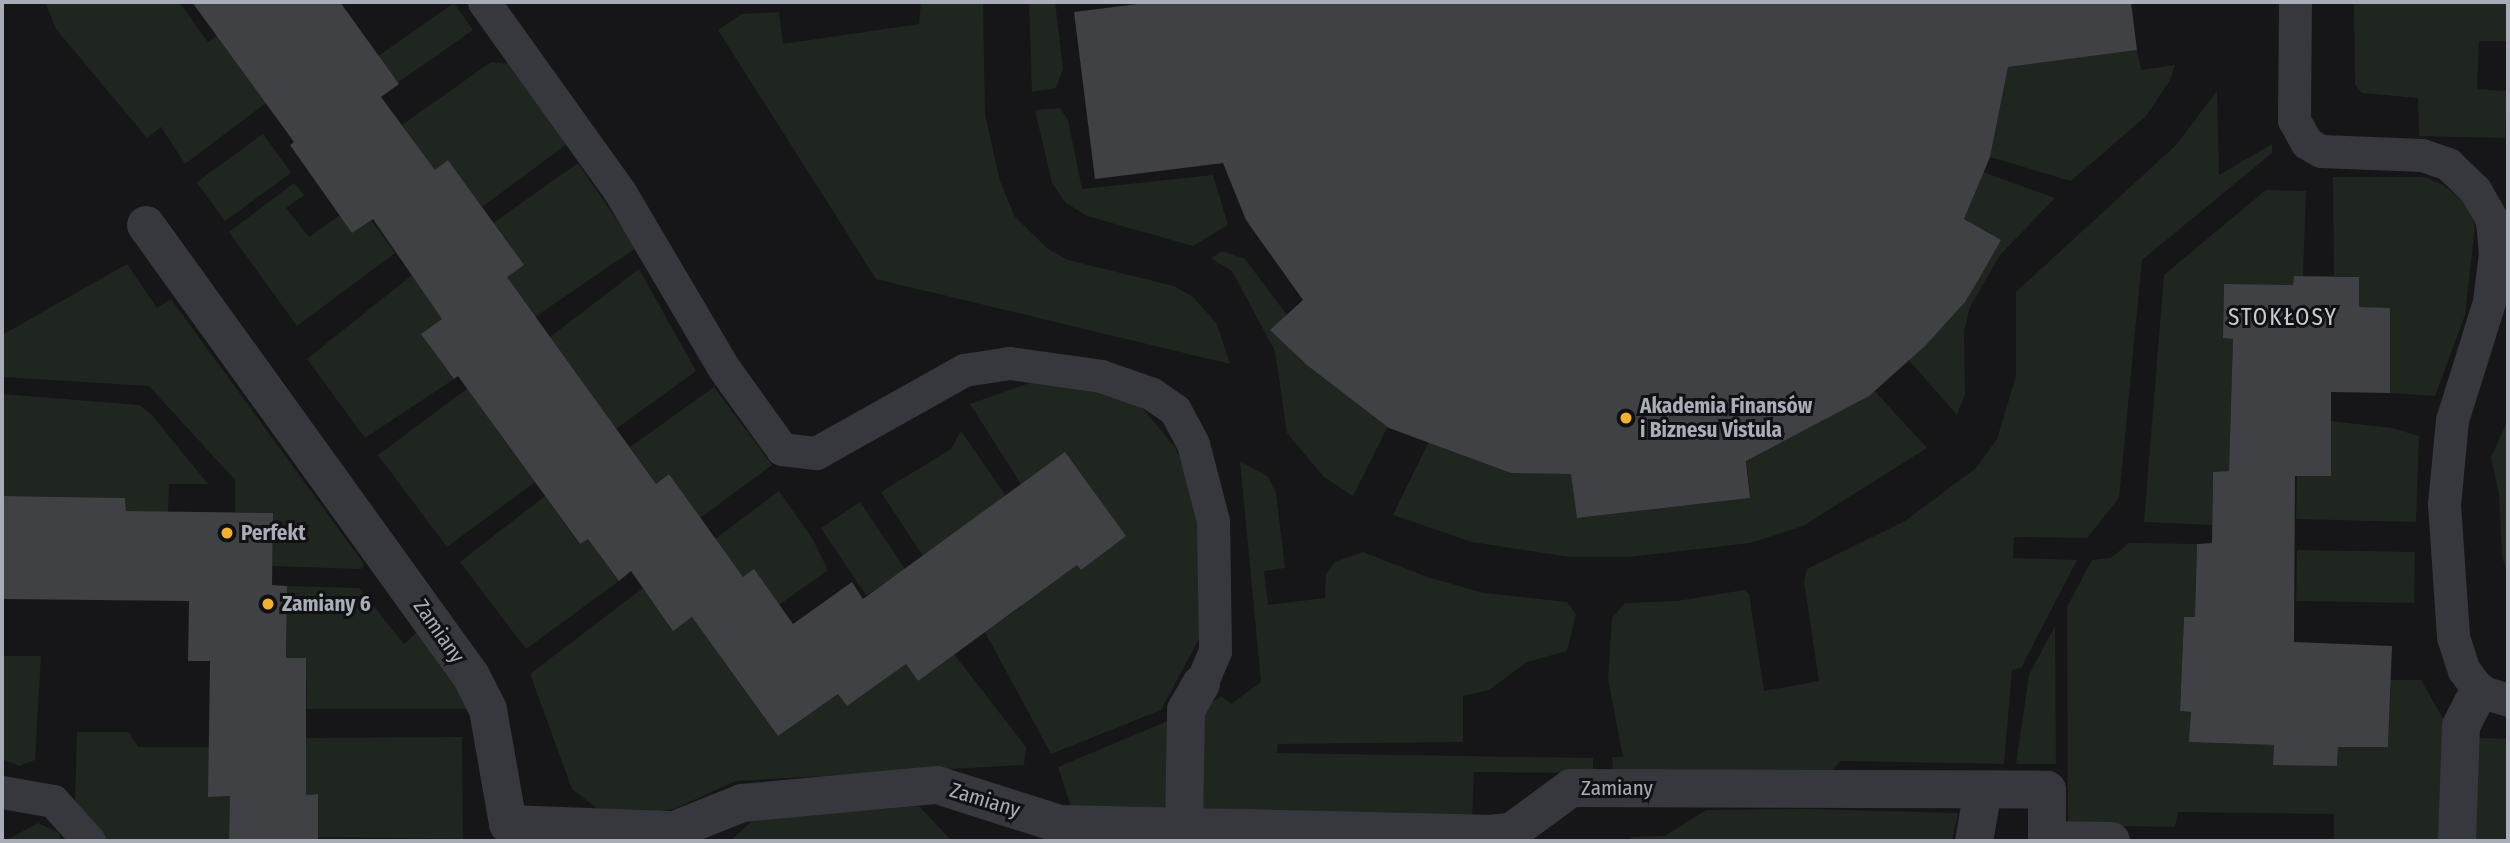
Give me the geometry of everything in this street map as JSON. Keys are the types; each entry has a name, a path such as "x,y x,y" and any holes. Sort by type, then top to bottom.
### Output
{"street":[{"name":"Zamiany","path":"146,225 471,676 488,710 508,824 675,830 742,803 937,785 1060,824 1511,832 1570,788 2047,790 2048,840 2111,841"},
{"path":"1184,827 1186,710 1201,684"},
{"path":"2457,841 2461,726 2494,696"},
{"path":"1974,841 1983,790"}],"lane":[{"path":"484,2 620,192 723,367 782,449 816,453 964,370 1009,363 1101,376 1152,394 1175,410 1193,444 1213,521 1215,651 1201,684"},
{"path":"2295,2 2294,120 2307,143 2321,151 2422,155 2448,164 2475,190 2492,220 2495,253 2489,302 2452,420 2444,504 2453,637 2464,670 2494,696"},
{"path":"2,792 53,801 89,841"}],"shaded area":[{"path":"45,2 179,2 208,42 217,36 266,103 185,164 161,127 147,138 56,29"},
{"path":"921,2 983,2 985,114 1000,181 1015,217 1048,249 1068,260 1174,286 1193,297 1217,324 1230,364 876,279 718,30 742,14 779,12 783,44 919,24"},
{"path":"1029,2 1055,2 1063,69 1056,88 1032,92"},
{"path":"2336,2 2508,2 2508,41 2479,41 2477,89 2507,91 2505,138 2419,136 2418,98 2362,93 2355,85 2354,3"},
{"path":"454,3 473,30 397,83 378,56"},
{"path":"2137,50 2141,70 2175,65 2170,80 2146,116 2071,181 1990,157 2008,67"},
{"path":"491,62 513,64 567,144 482,207 448,160 435,170 402,125"},
{"path":"2217,91 2219,175 2272,144 2272,153 2142,260 2119,498 2087,538 2014,537 2013,558 2077,560 2021,668 2012,670 2004,764 1841,761 1826,776 1613,773 1612,757 1623,757 1608,679 1612,618 1625,603 1677,601 1744,590 1749,594 1764,691 1819,681 1804,581 1807,569 1905,521 1976,468 1997,439 2016,376 2016,292 2176,145"},
{"path":"1060,108 1068,120 1082,189 1213,175 1228,225 1193,246 1087,216 1066,203 1052,183 1035,110"},
{"path":"263,134 291,173 225,221 197,182"},
{"path":"578,163 636,248 535,317 507,277 493,223"},
{"path":"1983,172 2055,198 2000,255 1970,307 1964,331 1965,395 1957,415 1906,357 2001,241 1964,219"},
{"path":"2333,177 2424,177 2443,185 2467,204 2475,226 2465,315 2435,396 2390,393 2390,309 2359,307 2359,277 2334,276"},
{"path":"294,183 304,195 286,208 309,237 340,215 352,233 371,220 395,253 297,326 229,232"},
{"path":"2266,190 2306,191 2303,276 2294,276 2293,285 2224,285 2223,338 2233,339 2229,471 2213,472 2212,525 2144,522 2164,275"},
{"path":"1222,251 1245,259 1287,315 1304,357 1300,361 1306,360 1336,384 1336,390 1338,386 1391,420 1353,496 1324,477 1287,433 1275,351 1232,271 1211,258"},
{"path":"127,264 157,308 171,299 364,564 361,569 272,566 273,513 235,512 235,480 149,386 2,377 2,335"},
{"path":"639,269 696,371 616,429 550,337"},
{"path":"412,275 442,319 421,334 454,379 365,438 307,359"},
{"path":"1038,380 1099,389 1143,409 1175,447 1199,506 1201,635 1161,710 1051,754 985,632 1022,606 1021,484 970,404"},
{"path":"476,382 498,432 535,482 447,547 378,455"},
{"path":"714,387 772,465 700,518 669,474 656,484 630,447"},
{"path":"1871,387 1927,448 1803,526 1750,543 1629,557 1570,557 1472,542 1393,515 1430,439 1449,447 1447,451 1452,448 1530,473 1571,474 1578,518 1750,498 1746,453 1779,439 1782,443 1783,438 1818,420 1823,423 1822,419"},
{"path":"2,394 139,405 151,414 208,484 169,484 168,512 126,511 125,498 2,496"},
{"path":"2508,420 2508,574 2502,557 2499,494 2491,457"},
{"path":"2331,421 2392,428 2419,436 2416,522 2296,519 2297,476 2331,476"},
{"path":"961,431 1006,496 923,556 881,492 951,449"},
{"path":"1240,461 1268,477 1276,493 1285,568 1264,571 1268,605 1325,598 1326,574 1335,562 1363,552 1427,577 1484,593 1567,602 1576,614 1567,651 1527,662 1489,690 1463,696 1463,742 1278,744 1277,753 1593,758 1593,773 1474,772 1472,819 1199,808 1195,715 1221,696 1231,704 1261,682"},
{"path":"779,491 812,538 828,570 779,605 743,577 715,539"},
{"path":"545,496 579,544 588,539 619,581 526,649 460,562"},
{"path":"860,502 905,569 866,595 821,528"},
{"path":"2129,543 2197,544 2195,617 2184,618 2180,711 2191,712 2190,742 2274,745 2273,764 2337,766 2338,747 2388,747 2391,680 2421,680 2450,731 2447,841 2334,841 2334,814 2178,812 2175,827 2068,825 2067,607 2092,560 2111,558"},
{"path":"2297,550 2415,552 2414,603 2296,601"},
{"path":"287,586 359,588 404,644 417,632 470,709 307,709 306,659 286,658"},
{"path":"643,588 673,630 692,617 778,736 838,694 847,706 906,664 918,681 954,654 1026,747 1024,765 736,781 674,809 615,818 599,810 572,789 530,674"},
{"path":"2055,626 2056,764 2016,764 2029,675"},
{"path":"2,656 41,656 35,760 19,766 2,759"},
{"path":"1170,720 1165,807 1074,816 1058,767"},
{"path":"77,732 129,732 138,747 209,747 209,797 230,796 229,841 98,841 75,805"},
{"path":"462,737 463,839 318,837 317,794 306,795 306,738"},
{"path":"2482,738 2508,739 2508,841 2470,841 2473,741"},
{"path":"919,806 952,841 730,841 753,820"},
{"path":"1808,809 1958,813 1952,841 1631,841 1631,837 1665,836 1706,810"},
{"path":"38,823 58,832 62,841 5,841"}],"building":[{"path":"192,2 340,2 399,84 381,97 435,170 448,160 524,265 507,277 656,484 669,474 743,577 754,569 793,624 852,582 863,599 1065,452 1126,536 1081,570 1077,565 918,681 906,664 847,706 838,694 778,736 692,617 673,631 631,571 619,581 588,539 580,544 458,376 454,379 421,334 442,319 373,219 352,233 290,145 294,142"},
{"path":"1154,2 2131,2 2137,50 2008,67 1990,157 1964,219 2001,240 1980,277 1965,302 1925,346 1869,396 1746,461 1750,498 1577,518 1571,474 1511,473 1389,428 1307,365 1270,330 1303,300 1246,220 1223,163 1095,179 1074,12"},
{"path":"2294,276 2359,277 2359,307 2390,308 2390,393 2331,392 2331,476 2295,476 2294,642 2392,646 2388,747 2338,747 2337,766 2273,765 2274,745 2189,742 2191,712 2180,711 2184,617 2195,617 2197,544 2212,543 2213,472 2229,471 2233,339 2223,338 2224,284 2293,285"},
{"path":"2,496 125,498 126,511 273,513 272,585 287,586 286,658 306,658 306,795 318,794 318,841 229,841 230,796 208,797 210,661 188,661 189,601 2,599"}],"place":[{"name":"Akademia Finansów i Biznesu Vistula","path":"1626,418"},
{"name":"Perfekt","path":"227,533"},
{"name":"Zamiany 6","path":"268,604"}],"district":[{"name":"STOKŁOSY","path":"2283,317"}]}
